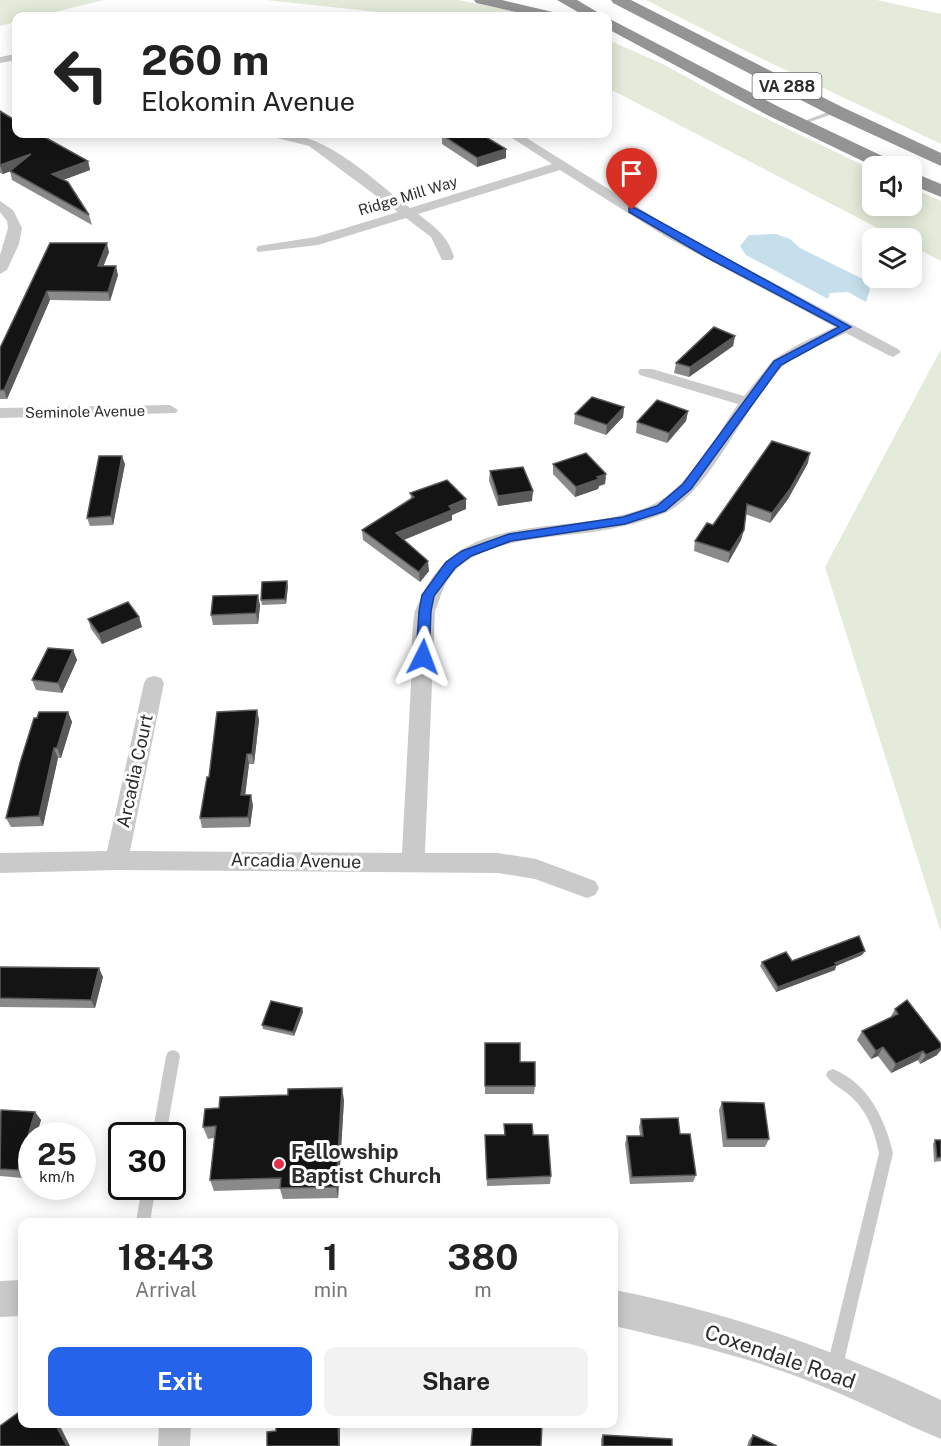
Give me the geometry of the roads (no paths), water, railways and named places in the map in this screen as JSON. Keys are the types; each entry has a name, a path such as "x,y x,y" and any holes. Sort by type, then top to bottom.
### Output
{"highway":[{"path":"482,0 534,12"},
{"path":"565,0 588,12"},
{"name":"VA 288","path":"619,0 634,5 836,111 939,159"},
{"name":"VA 288","path":"612,25 799,124 867,156"},
{"path":"612,37 693,69"},
{"path":"922,182 941,191"}],"street":[{"path":"297,138 323,149 410,212 440,238 447,257"},
{"path":"518,138 671,234 893,352"},
{"name":"Ridge Mill Way","path":"263,249 306,244 562,165"},
{"path":"0,206 14,218 16,227 0,270"},
{"path":"413,862 425,611 428,595 437,580 451,565 467,554 509,537 625,520 661,508 687,487 778,363 846,327"},
{"path":"646,372 748,402"},
{"name":"Seminole Avenue","path":"0,413 170,410"},
{"name":"Arcadia Court","path":"116,860 154,683"},
{"name":"Arcadia Avenue","path":"0,863 116,860 516,864 587,888"},
{"path":"0,1299 18,1298"},
{"name":"Coxendale Road","path":"618,1309 646,1314 748,1342 834,1373 941,1420"},
{"path":"174,1446 176,1428"}],"lane":[{"path":"799,124 836,111"},
{"path":"161,1122 173,1056"},
{"path":"833,1075 853,1088 870,1107 881,1129 886,1153 834,1373"},
{"path":"144,1218 147,1200"}],"water":[{"path":"776,234 790,239 800,248 862,279 862,288 870,290 866,302 848,292 830,293 828,299 746,255 740,246 749,235"}],"place":[{"name":"Fellowship Baptist Church","path":"279,1164"}]}
